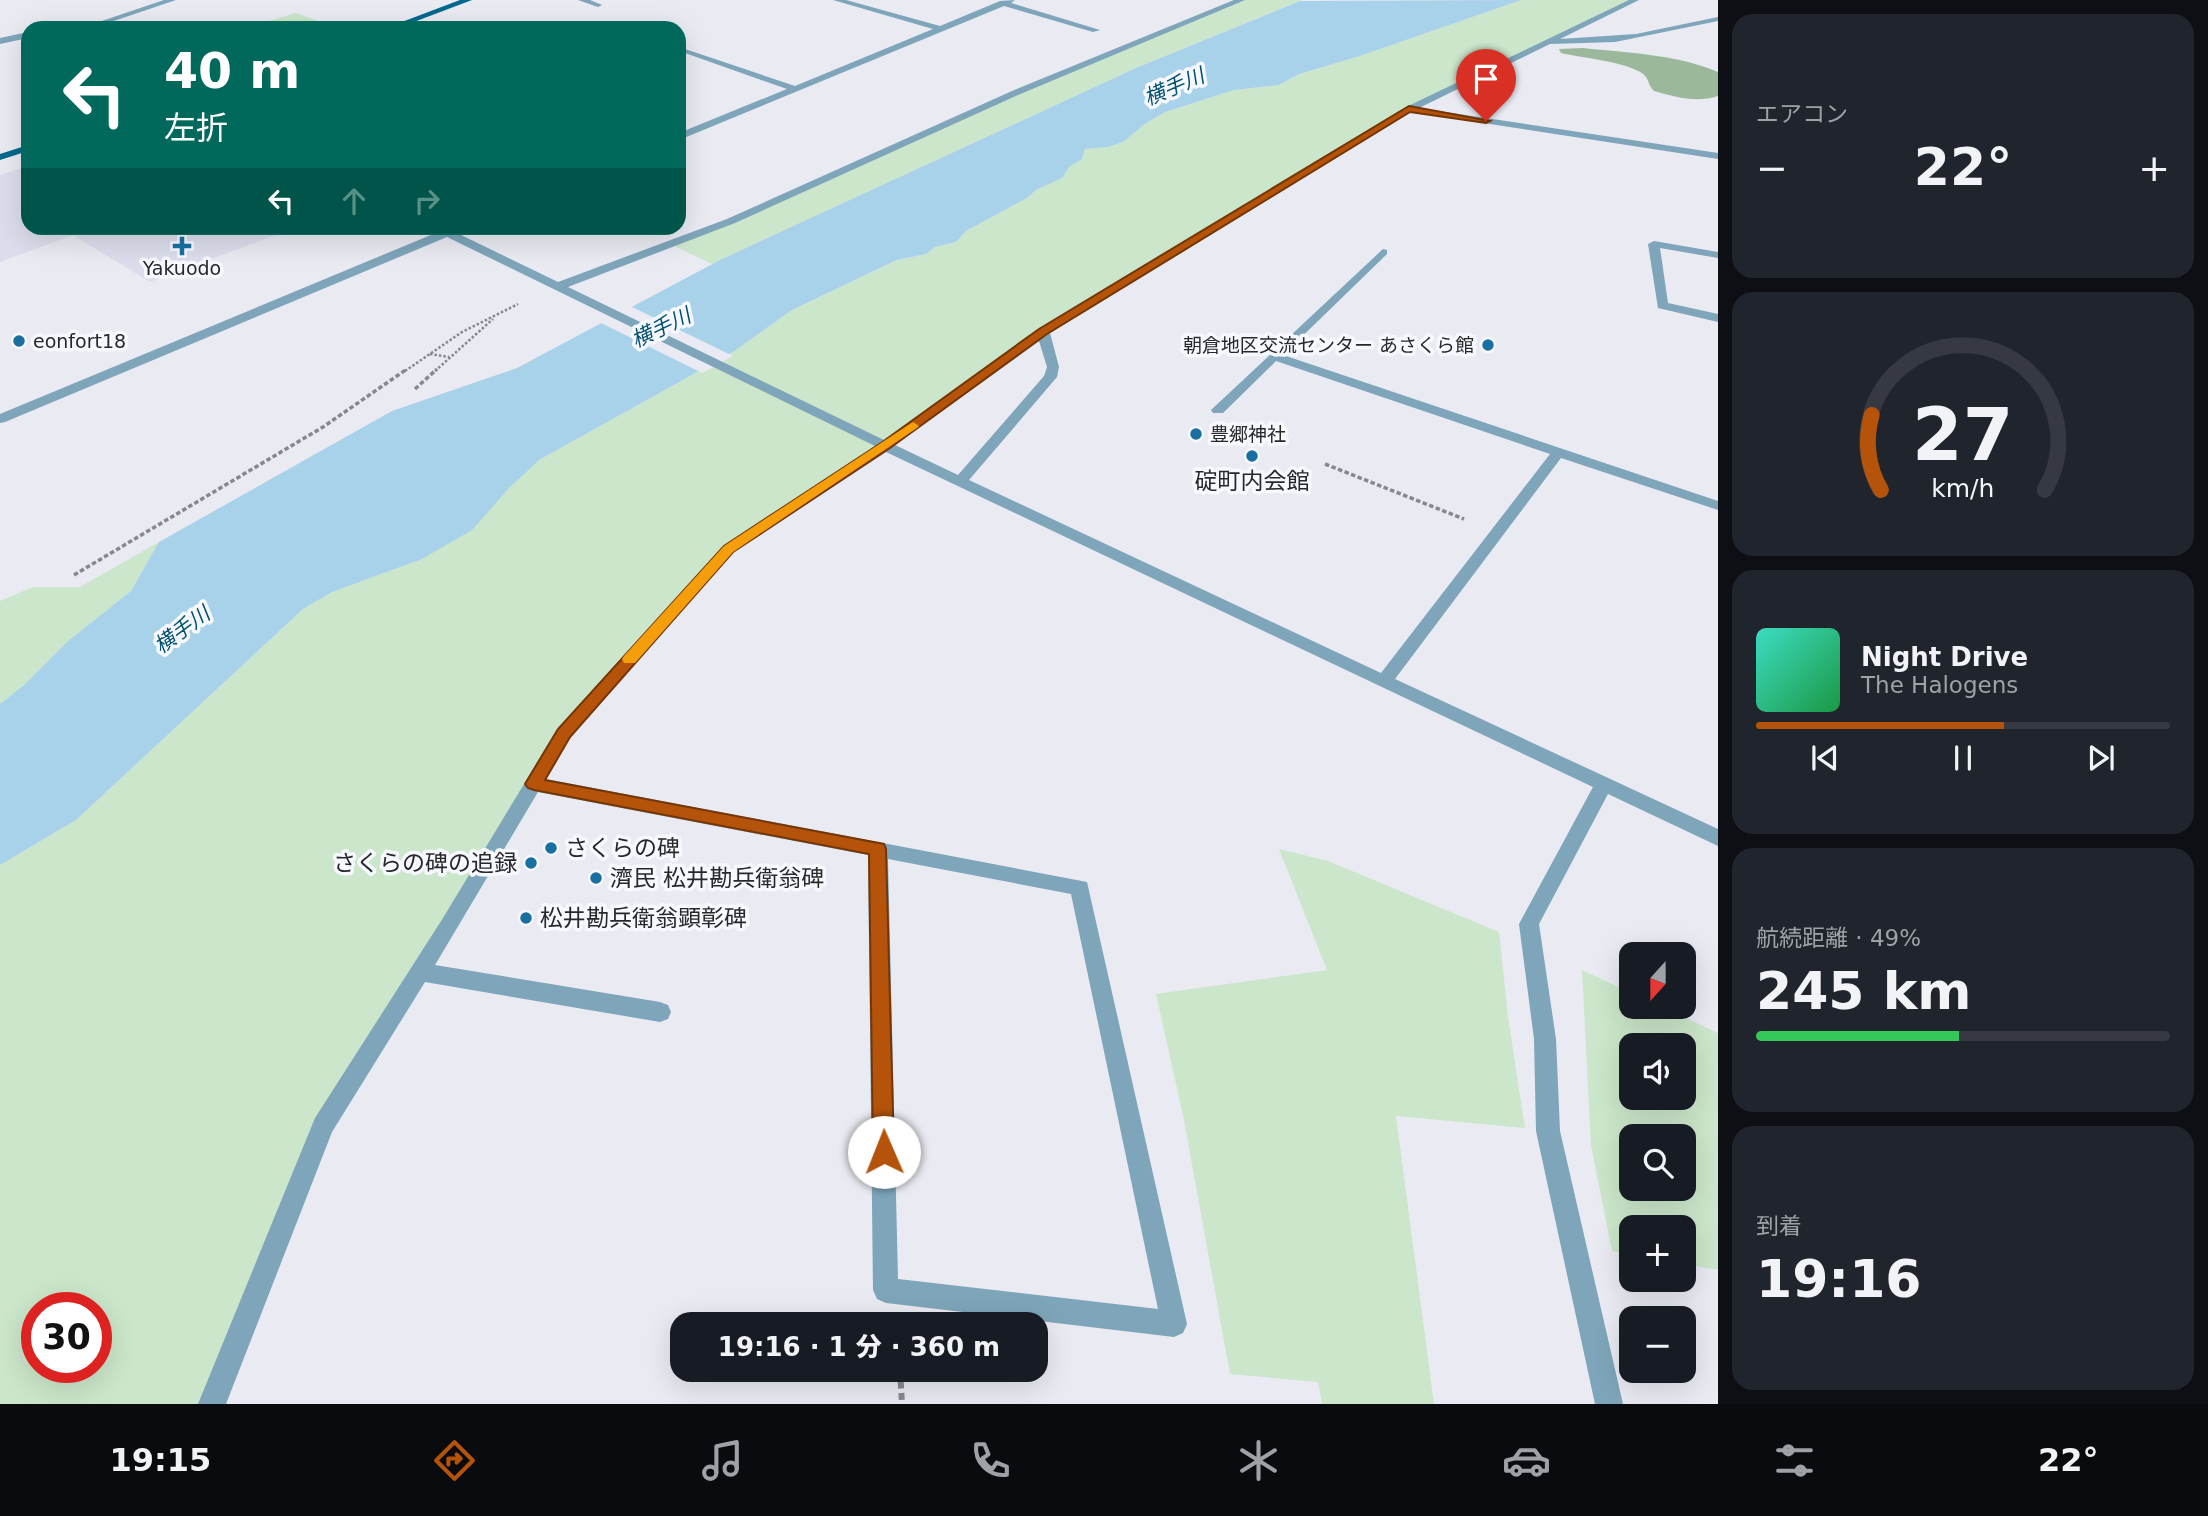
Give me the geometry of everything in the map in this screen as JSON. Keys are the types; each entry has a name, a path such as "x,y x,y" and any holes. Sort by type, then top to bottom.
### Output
{"main road":[{"path":"410,21 468,0"},
{"path":"0,157 21,150"}],"street":[{"path":"107,21 172,0"},
{"path":"582,0 598,5"},
{"path":"837,0 942,29"},
{"path":"563,287 731,221 1015,93 1241,0"},
{"path":"212,1404 323,1126 420,972 564,733 729,549 886,446 1043,332 1409,109 1634,0"},
{"path":"686,134 1007,2 1096,30"},
{"path":"1547,41 1577,43 1650,34 1718,19"},
{"path":"0,41 21,36"},
{"path":"688,51 796,89"},
{"path":"1409,109 1718,156"},
{"path":"0,419 431,235"},
{"path":"454,235 960,482 1718,838"},
{"path":"1718,255 1654,244 1662,305 1718,318"},
{"path":"1219,410 1383,252"},
{"path":"960,482 1049,377 1053,367 1043,332"},
{"path":"1274,356 1718,506"},
{"path":"1385,680 1559,452"},
{"path":"534,784 1080,887 1174,1324 886,1290 877,849"},
{"path":"1604,784 1528,924 1545,1040 1548,1131 1609,1404"},
{"path":"420,972 660,1012"}],"path":[{"path":"74,575 323,427 462,332 519,304"},
{"path":"415,389 498,314"},
{"path":"430,354 450,358"},
{"path":"1325,464 1497,533"},
{"path":"901,1382 902,1404"}],"shaded area":[{"path":"21,168 21,235 73,235 0,262 0,175"},
{"path":"73,235 275,235 150,282"}],"green space":[{"path":"1241,0 1302,0 1136,68 712,264 670,244 1015,93"},
{"path":"1521,0 1635,0 1408,109 1043,332 729,549 564,733 323,1126 221,1404 0,1404 0,865 76,820 303,609 332,592 422,559 539,460 733,352 792,310 898,260 926,254 935,247 956,242 966,231 1062,178 1069,167 1082,159 1085,149 1108,147 1123,142 1165,112 1234,90 1279,85 1299,74 1360,56"},
{"path":"296,13 318,21 269,21"},
{"path":"1583,48 1652,55 1702,66 1718,72 1718,96 1694,99 1654,91 1646,77 1631,68 1561,53 1559,49"},
{"path":"159,542 131,591 67,642 24,685 0,704 0,601 33,587 80,587"},
{"path":"1279,849 1328,861 1499,932 1508,1017 1525,1128 1396,1116 1434,1404 1322,1404 1318,1382 1230,1374 1184,1120 1156,994 1327,970"},
{"path":"1582,970 1619,987 1619,1019 1688,1019 1718,1033 1718,1270 1696,1266 1696,1215 1619,1215 1619,1252 1612,1251 1591,1145"}],"water":[{"name":"横手川","path":"1521,0 1360,56 1299,74 1279,85 1234,90 1165,112 1123,142 1108,147 1085,149 1082,159 1069,167 1062,178 966,231 956,242 935,247 926,254 897,260 792,310 733,352 539,460 510,487 472,530 422,559 332,592 303,609 76,820 0,865 0,704 24,685 67,642 131,591 159,542 392,411 517,368 720,260 1136,68 1300,1"}],"pier":[{"path":"628,305 733,356 702,373 597,321"}],"slow traffic":[{"path":"630,659 729,549 913,426"}],"place":[{"name":"Yakuodo","path":"182,246"},
{"name":"eonfort18","path":"19,341"},
{"name":"朝倉地区交流センター あさくら館","path":"1488,345"},
{"name":"豊郷神社","path":"1196,434"},
{"name":"碇町内会館","path":"1252,456"},
{"name":"さくらの碑","path":"551,848"},
{"name":"さくらの碑の追録","path":"531,863"},
{"name":"濟民 松井勘兵衛翁碑","path":"596,878"},
{"name":"松井勘兵衛翁顕彰碑","path":"526,918"}],"route":[{"path":"884,1152 877,849 534,784 564,733 729,549 886,446 1043,332 1409,109 1486,121"}]}
